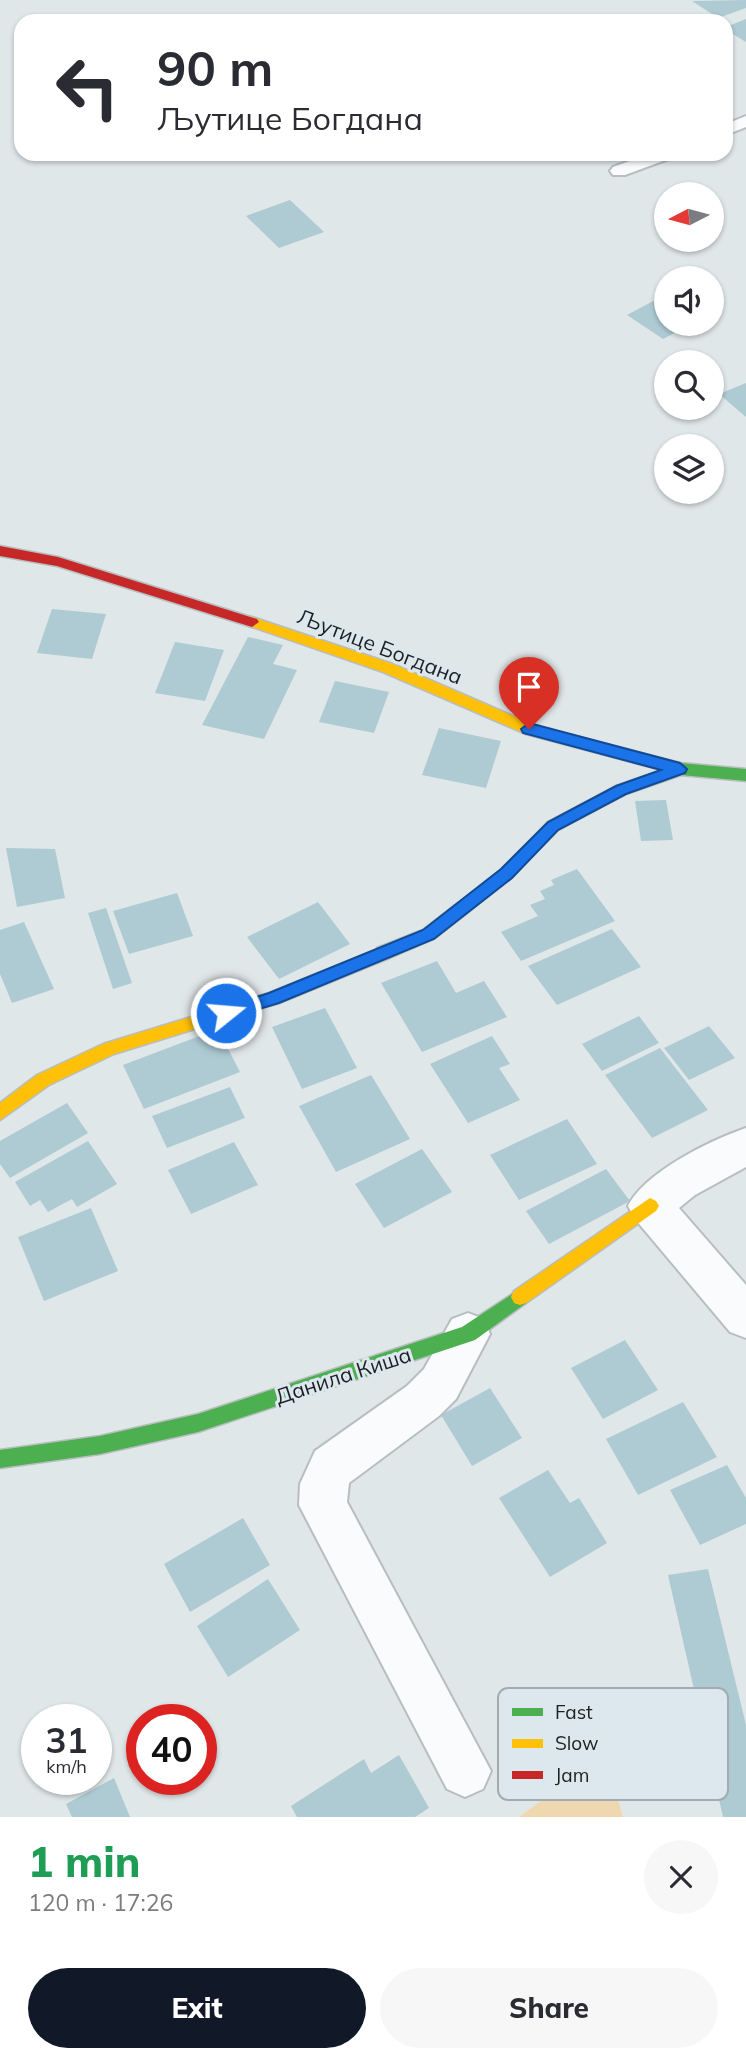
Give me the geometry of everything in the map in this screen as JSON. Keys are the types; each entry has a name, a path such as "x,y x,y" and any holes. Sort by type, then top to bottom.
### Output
{"street":[{"name":"Љутице Богдана","path":"0,551 58,562 176,597 388,668 529,729 680,769 746,775"},
{"path":"0,1113 43,1080 109,1049 273,998 429,934 506,874 553,826 621,790 680,769"},
{"name":"Данила Киша","path":"0,1459 100,1445 198,1423 468,1334 680,1182 746,1146"},
{"path":"650,1206 746,1318"},
{"path":"465,1771 323,1505 324,1484 332,1467 423,1401 440,1384 468,1334"}],"lane":[{"path":"619,171 646,161"}],"shaded area":[{"path":"542,1800 618,1800 623,1817 519,1817"}],"building":[{"path":"746,0 746,8 729,14 712,14 692,1"},
{"path":"746,19 746,42 733,34 733,24"},
{"path":"290,200 324,232 279,248 246,216"},
{"path":"654,301 654,333 627,315"},
{"path":"746,383 746,417 724,398 724,392"},
{"path":"52,609 106,614 92,659 37,653"},
{"path":"248,637 283,645 273,664 297,670 264,739 202,725"},
{"path":"175,642 224,650 205,701 155,693"},
{"path":"335,681 389,692 374,733 319,722"},
{"path":"439,728 501,741 486,788 422,775"},
{"path":"666,800 673,840 641,841 635,801"},
{"path":"6,848 55,849 65,898 17,907"},
{"path":"577,869 615,921 521,961 501,932 538,916 530,905 545,899 540,891 554,885 551,880"},
{"path":"177,893 193,936 129,954 113,911"},
{"path":"318,902 350,944 279,979 247,937"},
{"path":"106,908 132,983 113,989 88,913"},
{"path":"24,922 54,989 12,1003 0,974 0,930"},
{"path":"612,929 641,967 557,1005 528,966"},
{"path":"437,961 456,993 484,981 507,1017 422,1052 381,983"},
{"path":"325,1008 357,1068 302,1089 272,1027"},
{"path":"639,1016 659,1043 602,1071 582,1044"},
{"path":"709,1026 735,1058 689,1080 664,1048"},
{"path":"218,1029 240,1072 144,1109 123,1065"},
{"path":"492,1036 510,1064 499,1068 520,1100 468,1123 430,1064"},
{"path":"660,1048 708,1110 652,1138 605,1075"},
{"path":"371,1075 410,1139 336,1172 299,1106"},
{"path":"230,1087 245,1118 167,1148 152,1116"},
{"path":"67,1103 88,1133 10,1178 0,1164 0,1141"},
{"path":"567,1119 597,1164 519,1200 490,1155"},
{"path":"88,1141 117,1184 77,1207 72,1199 48,1212 40,1200 30,1206 15,1182"},
{"path":"234,1142 258,1185 191,1214 168,1170"},
{"path":"422,1149 452,1192 384,1228 355,1184"},
{"path":"606,1169 630,1201 549,1244 526,1211"},
{"path":"91,1208 118,1271 44,1301 18,1237"},
{"path":"625,1340 658,1390 603,1419 571,1368"},
{"path":"490,1388 522,1438 472,1466 441,1415"},
{"path":"683,1402 717,1457 638,1495 606,1439"},
{"path":"727,1465 746,1498 746,1524 700,1545 670,1490"},
{"path":"548,1470 570,1503 579,1498 607,1543 550,1577 499,1498"},
{"path":"243,1518 270,1565 190,1612 164,1564"},
{"path":"708,1569 746,1725 746,1817 723,1817 719,1800 728,1800 728,1688 694,1688 668,1575"},
{"path":"268,1579 300,1630 228,1677 197,1626"},
{"path":"399,1755 429,1808 415,1817 297,1817 291,1806 364,1759 371,1773"},
{"path":"114,1778 130,1817 72,1817 66,1804 83,1795 112,1795"}],"traffic: fast":[{"path":"531,730 680,769 746,775"},
{"path":"383,953 429,934 506,874 553,826 621,790 680,769"},
{"path":"0,1459 100,1445 198,1423 468,1334 520,1297"}],"traffic: slow":[{"path":"252,622 388,668 531,730"},
{"path":"0,1113 43,1080 109,1049 273,998 383,953"},
{"path":"520,1297 650,1206"}],"traffic: jam":[{"path":"0,551 58,562 252,622"}],"route":[{"path":"226,1013 273,998 429,934 506,874 553,826 621,790 680,769 529,729"}]}
